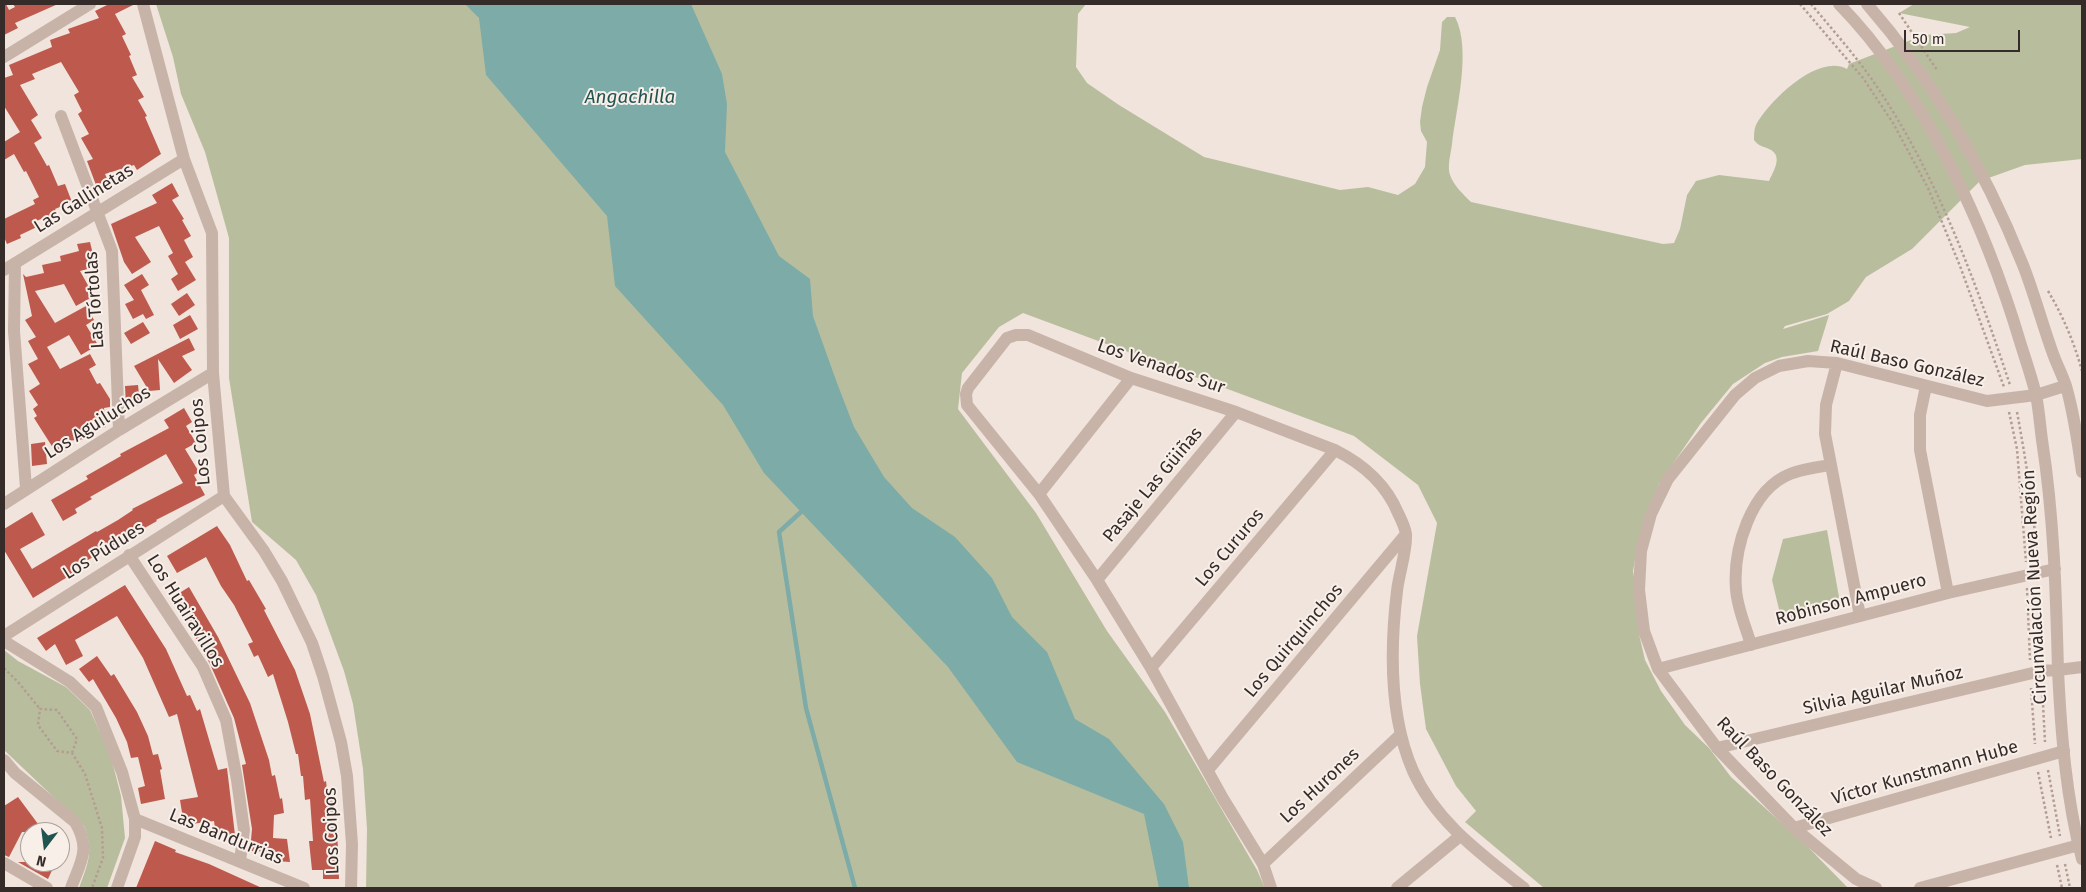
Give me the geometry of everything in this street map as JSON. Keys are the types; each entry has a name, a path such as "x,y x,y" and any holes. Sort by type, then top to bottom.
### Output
{"street":[{"path":"4,57 90,4"},
{"name":"Los Coipos","path":"143,4 184,159 212,233 212,373 224,496 282,581 298,612 323,676 339,734 347,776 352,844 351,888"},
{"name":"Circunvalación Nueva Región","path":"1840,4 1856,21 1902,84 1945,156 1964,193 1997,270 2036,395 2048,478 2055,569 2058,670 2064,752 2078,845 2082,859"},
{"path":"1856,21 1872,5 1926,80 1967,147 1988,186 2024,267 2052,353 2066,386 2082,472"},
{"name":"Las Tórtolas","path":"61,116 112,250 119,430"},
{"name":"Las Gallinetas","path":"4,270 184,159"},
{"path":"15,263 14,331 26,488"},
{"name":"Los Venados Sur","path":"1271,888 1263,864 1222,797 1151,668 1097,580 1039,494 970,410 966,400 968,388 1003,342 1016,334 1028,335 1132,378 1236,412 1335,450 1357,463 1376,479 1396,506 1406,534 1397,588 1393,639 1394,671 1401,734 1409,762 1421,788 1445,821 1460,836 1524,888"},
{"name":"Raúl Baso González","path":"1876,888 1856,879 1794,828 1717,748 1658,669 1650,650 1640,611 1639,570 1645,532 1655,505 1668,479 1735,395 1755,378 1779,366 1808,361 1837,363 1987,401 2036,395 2066,386"},
{"path":"1837,363 1826,405 1825,434 1860,616"},
{"name":"Los Aguiluchos","path":"4,504 26,488 212,373"},
{"path":"1039,494 1132,378"},
{"path":"1926,386 1920,415 1920,450 1948,593"},
{"name":"Pasaje Las Güiñas","path":"1097,580 1236,412"},
{"name":"Los Cururos","path":"1151,668 1335,450"},
{"path":"1751,645 1736,590 1736,565 1740,540 1750,515 1767,490 1789,474 1831,464"},
{"name":"Los Púdues","path":"4,636 224,496"},
{"name":"Los Quirquinchos","path":"1208,770 1406,534"},
{"name":"Los Huairavillos","path":"129,555 203,667 226,720 244,830 240,861"},
{"name":"Robinson Ampuero","path":"1658,669 1948,593 2055,569"},
{"path":"4,640 70,682 96,706 122,772 135,819 135,837 116,888"},
{"name":"Silvia Aguilar Muñoz","path":"1717,748 2036,673 2082,667"},
{"name":"Los Hurones","path":"1263,864 1401,734"},
{"name":"Víctor Kunstmann Hube","path":"1794,828 2064,752"},
{"path":"4,760 15,773 75,822 84,841 84,852 71,888"},
{"name":"Las Bandurrias","path":"135,819 304,888"},
{"path":"1397,888 1460,836"},
{"path":"1920,888 2058,852 2078,845"},
{"path":"4,863 47,888"}],"path":[{"path":"1800,4 1863,78 1893,123 1928,188 2010,398 2032,574 2041,758 2058,852 2062,888"},
{"path":"1811,4 1840,37 1874,82 1922,166 1956,236 1974,281 2010,398 2033,512 2032,574 2045,815 2070,888"},
{"path":"4,668 40,709 38,725 57,751 72,753"},
{"path":"40,709 56,710 77,739 72,753"},
{"path":"72,753 85,774 102,828 103,858 92,888"}],"green space":[{"path":"156,4 1086,4 1078,14 1076,67 1087,83 1119,105 1204,157 1340,190 1368,187 1398,195 1415,184 1425,167 1427,142 1421,131 1422,107 1440,50 1442,22 1447,17 1455,17 1460,30 1463,62 1449,168 1452,179 1462,193 1471,202 1663,244 1674,243 1680,229 1687,195 1696,181 1719,175 1769,181 1777,161 1775,153 1754,140 1755,128 1762,115 1796,82 1809,73 1822,68 1835,66 1847,69 1849,64 1924,35 1956,33 1970,27 1899,13 1914,4 2082,4 2082,159 2025,165 1980,181 1912,249 1866,277 1849,301 1827,314 1785,326 1783,329 1829,315 1818,351 1782,357 1765,363 1733,384 1701,423 1659,484 1637,548 1633,571 1638,602 1639,634 1645,660 1661,691 1685,725 1709,748 1731,777 1808,847 1848,888 1544,888 1465,822 1476,811 1456,786 1426,729 1420,684 1417,636 1437,523 1418,485 1354,436 1023,313 999,327 962,373 958,409 1036,513 1107,631 1165,712 1257,870 1265,888 366,888 367,829 363,769 353,704 344,671 316,595 296,560 252,522 229,378 229,238 205,152 181,94 173,57"},
{"path":"1827,530 1839,597 1836,606 1830,612 1782,622 1772,580 1783,539"},
{"path":"4,650 18,661 66,687 90,710 111,757 121,796 125,838 107,888 79,888 89,857 89,843 84,826 4,750"}],"water":[{"name":"Angachilla","path":"465,4 691,4 722,74 727,104 725,152 779,256 810,279 813,316 854,427 884,477 912,508 955,537 992,578 1012,617 1047,652 1075,719 1109,739 1164,804 1183,842 1189,888 1159,888 1144,814 1017,762 948,667 764,473 723,405 615,286 607,216 486,75 479,18"}],"building":[{"path":"4,4 6,4 9,10 15,7 13,4 58,4 15,23 18,28 4,35"},
{"path":"109,4 135,4 115,14 126,34 122,36 131,55 129,56 137,75 132,77 144,97 138,100 147,116 145,117 161,154 137,170 134,165 105,174 108,181 96,185 87,161 93,159 81,138 89,134 78,114 82,111 74,95 79,92 61,62 32,74 35,79 20,85 38,115 31,120 42,138 34,143 47,166 49,165 58,186 65,184 72,202 55,209 57,213 36,221 39,226 20,235 21,238 7,244 4,237 4,219 35,204 33,200 39,197 26,171 24,172 14,154 4,160 4,142 20,132 4,106 4,78 13,75 9,65 52,47 50,40 70,33 68,29 99,18 95,11"},
{"path":"172,183 179,196 172,200 184,219 182,220 191,236 184,240 193,257 185,262 196,280 178,291 171,279 178,274 168,256 173,253 159,226 135,237 151,262 132,274 124,262 111,224 157,203 152,195"},
{"path":"90,242 96,267 80,271 94,296 76,306 64,284 35,291 55,323 86,306 94,320 86,325 98,345 81,355 69,335 47,347 60,369 90,354 96,365 89,369 97,384 100,383 110,399 110,407 104,408 106,427 84,430 85,439 67,441 68,450 55,451 34,418 37,416 33,409 38,405 29,391 40,384 28,364 38,359 28,341 36,337 25,320 32,316 23,274 26,277 44,273 42,265 61,261 60,256 79,251 77,244"},
{"path":"142,274 149,285 141,290 154,315 146,319 143,314 133,319 125,304 134,300 124,285"},
{"path":"187,293 195,305 179,316 171,304"},
{"path":"190,315 198,329 180,339 173,325"},
{"path":"143,322 150,333 131,344 124,333"},
{"path":"189,338 195,350 182,356 192,370 174,383 158,359 160,390 149,391 134,366"},
{"path":"138,385 140,405 126,406 125,386"},
{"path":"184,408 192,422 186,426 196,443 185,449 199,472 194,475 205,495 156,520 72,569 74,573 33,598 4,550 4,529 32,512 45,535 20,549 32,569 118,520 132,509 183,483 166,454 90,497 92,499 75,509 77,513 63,521 51,500 88,479 86,476 121,456 120,454 169,428 164,420"},
{"path":"45,442 47,464 32,466 31,444"},
{"path":"217,526 230,545 247,581 249,580 266,609 264,610 295,670 310,714 324,782 326,781 328,798 334,797 339,879 323,879 323,870 312,870 309,841 313,841 310,799 305,800 303,776 301,776 298,754 296,754 273,674 268,677 258,655 254,657 248,644 253,642 206,557 177,573 167,556"},
{"path":"125,585 166,649 187,696 190,695 197,711 200,709 218,770 227,768 235,835 216,837 214,821 184,825 180,800 198,797 177,714 169,717 143,658 117,616 75,640 83,656 66,665 55,644 46,651 37,638"},
{"path":"189,587 218,637 250,703 269,760 272,776 275,775 280,799 282,798 284,813 274,815 273,838 287,839 290,862 276,861 276,852 250,851 252,829 242,765 246,764 234,718 210,664 173,597"},
{"path":"97,656 111,676 114,674 137,712 148,736 153,755 158,754 162,769 160,770 165,799 141,804 138,788 145,786 138,757 131,758 127,742 116,718 93,679 89,682 79,669"},
{"path":"18,797 37,822 20,822 20,836 9,857 4,855 4,806"},
{"path":"155,841 176,850 175,852 209,864 262,888 136,888"},
{"path":"36,872 51,872 48,879"}],"waterway":[{"path":"801,512 779,532 806,708 855,888"}]}
